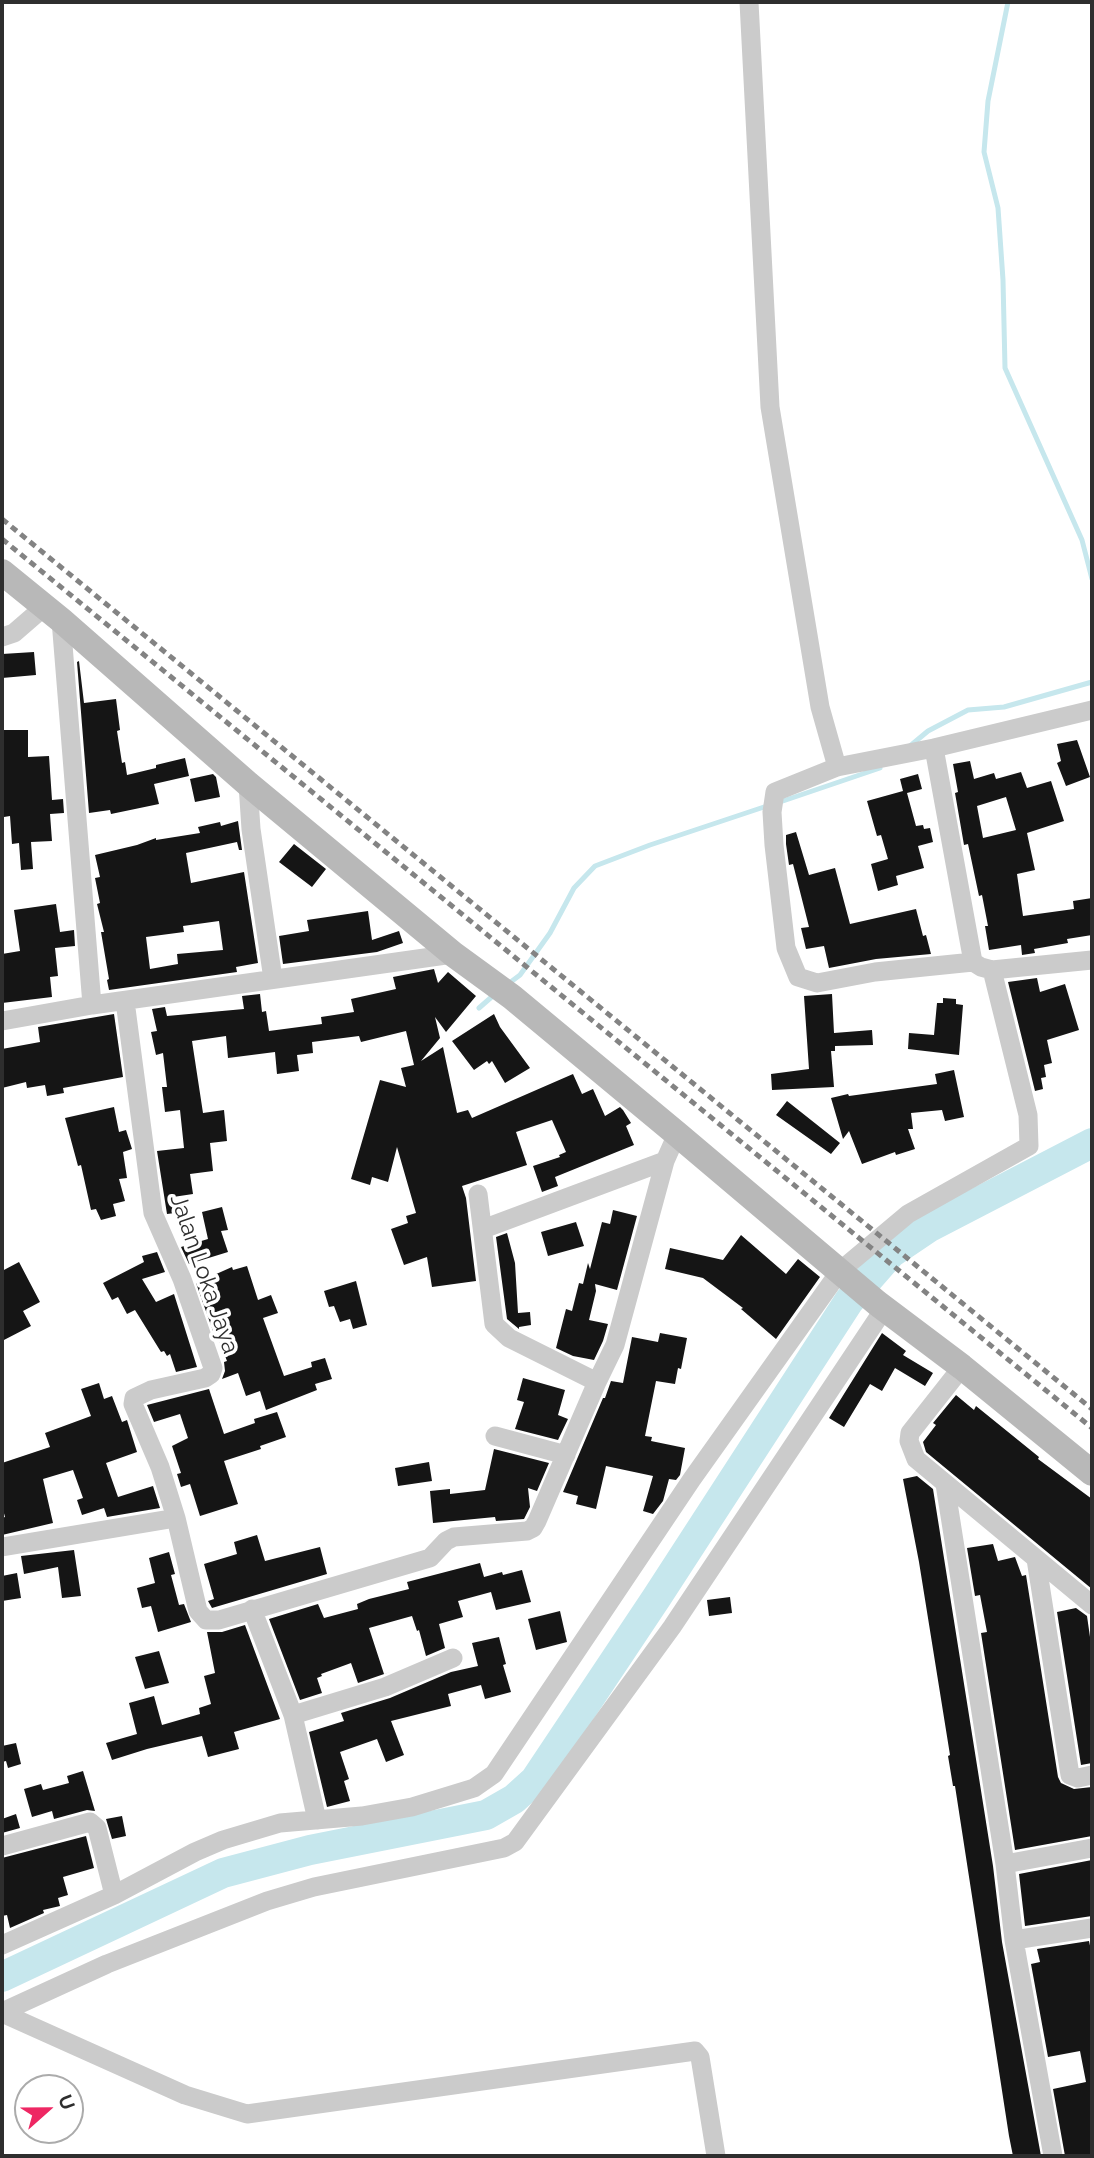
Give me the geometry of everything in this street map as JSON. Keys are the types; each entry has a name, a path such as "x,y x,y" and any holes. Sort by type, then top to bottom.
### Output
{"main road":[{"path":"2,572 248,784 453,954 502,990 677,1133 881,1306 962,1367 1092,1473"}],"street":[{"path":"749,2 770,407 820,707 837,767"},
{"path":"2,636 14,633 52,613 92,1005"},
{"path":"1092,710 900,756 837,767 775,792 773,805 786,948 798,977 817,983 875,972 973,962 992,970 1092,960"},
{"path":"934,748 973,962"},
{"path":"248,784 251,829 273,979"},
{"path":"2,1021 92,1005 453,954"},
{"path":"2,1945 114,1895 223,1840 280,1823 362,1816 412,1807 474,1788 494,1774 685,1490 844,1274 908,1214 1029,1146 1028,1115 992,970"},
{"name":"Jalan Loka Jaya","path":"125,1001 153,1213 182,1279 213,1368 211,1374 205,1378 151,1390 133,1401 176,1518 198,1611 206,1620 219,1620 252,1609"},
{"path":"317,1820 293,1716 252,1609 430,1558 446,1541 454,1537 527,1531 537,1521 615,1345 665,1161 677,1133"},
{"path":"483,1230 665,1161"},
{"path":"478,1194 496,1328 509,1338 597,1382"},
{"path":"2,2012 107,1964 267,1901 314,1887 504,1848 515,1842 672,1627 881,1306"},
{"path":"962,1367 914,1427 909,1441 920,1464 1092,1605"},
{"path":"495,1436 566,1455"},
{"path":"945,1484 1005,1864 1014,1940 1053,2156"},
{"path":"2,1547 176,1518"},
{"path":"1036,1559 1070,1775 1078,1778 1092,1775"},
{"path":"293,1716 384,1687 453,1658"},
{"path":"2,1846 90,1822 97,1828 114,1895"},
{"path":"1005,1864 1092,1848"},
{"path":"1014,1940 1092,1928"},
{"path":"2,2012 185,2095 236,2112 253,2114 695,2051 700,2057 716,2156"}],"building":[{"path":"34,652 36,675 2,678 2,654"},
{"path":"79,661 84,703 116,699 120,730 117,731 122,763 125,762 127,775 185,758 189,776 154,784 159,804 111,814 110,810 89,813"},
{"path":"2,730 28,730 28,757 49,756 52,800 63,799 64,813 50,814 52,841 31,842 33,869 21,870 19,843 12,844 10,816 4,817"},
{"path":"1077,740 1090,777 1066,786 1057,763 1061,761 1057,744"},
{"path":"970,761 974,779 994,773 996,779 1021,772 1027,788 1051,781 1064,821 1027,833 1035,870 1017,874 1023,916 1074,909 1073,901 1092,898 1092,935 1067,939 1068,943 1034,949 1035,953 1022,955 1021,945 989,950 982,895 979,896 968,844 964,845 953,764","holes":["1006,797 1016,830 983,838 977,806"]},
{"path":"213,774 220,797 195,802 190,779"},
{"path":"918,774 922,789 907,793 916,826 930,828 933,842 918,846 924,868 896,876 898,885 878,891 871,864 888,859 881,835 877,836 867,801 903,791 900,779"},
{"path":"238,821 242,850 239,850 237,842 186,853 191,883 244,872 258,963 236,967 237,972 109,990 101,932 104,932 97,904 100,903 95,878 100,877 95,855 156,838 200,833 198,827 220,822 221,826","holes":["219,921 223,950 177,954 178,964 150,969 146,937 184,932 183,926"]},
{"path":"796,832 809,875 835,868 850,924 916,909 931,954 876,959 829,968 824,946 806,949 801,928 809,927 793,864 789,865 786,844 786,835"},
{"path":"294,844 326,869 312,887 279,862"},
{"path":"56,904 60,932 74,930 75,946 55,948 58,976 50,977 52,997 2,1003 2,954 20,951 14,910"},
{"path":"368,911 372,940 399,931 403,943 377,952 283,964 279,936 309,931 307,920"},
{"path":"434,969 438,983 448,972 476,996 446,1032 435,1017 440,1038 421,1061 443,1047 457,1113 468,1110 472,1118 573,1074 582,1094 593,1089 605,1116 620,1107 623,1110 631,1123 626,1126 634,1145 555,1177 558,1186 542,1192 533,1166 560,1157 559,1155 566,1152 552,1120 516,1132 527,1165 462,1186 466,1198 476,1281 432,1287 427,1257 404,1265 391,1229 408,1223 406,1216 416,1213 397,1147 388,1182 372,1177 370,1185 351,1179 380,1080 406,1087 401,1068 414,1065 406,1031 361,1042 359,1036 312,1042 313,1053 297,1055 299,1071 277,1074 275,1052 228,1058 226,1036 192,1041 203,1113 224,1110 227,1141 210,1143 213,1171 190,1174 193,1194 173,1197 175,1213 167,1214 157,1151 184,1148 180,1110 165,1112 162,1087 167,1087 163,1053 156,1055 151,1032 157,1031 152,1009 165,1007 167,1016 244,1009 242,996 260,994 262,1012 266,1011 269,1031 322,1024 321,1017 354,1012 351,999 396,989 393,977"},
{"path":"1037,978 1040,992 1065,984 1079,1030 1047,1040 1052,1063 1044,1065 1046,1077 1041,1078 1043,1089 1035,1091 1008,982"},
{"path":"832,994 834,1033 872,1030 873,1045 835,1046 835,1051 831,1051 834,1087 772,1090 771,1074 809,1069 804,996"},
{"path":"943,998 956,999 956,1004 963,1005 959,1055 908,1049 909,1033 934,1035 937,1003 943,1003"},
{"path":"114,1014 123,1077 63,1088 64,1093 47,1096 45,1085 27,1088 26,1082 2,1088 2,1049 40,1042 38,1027"},
{"path":"494,1014 500,1027 530,1068 505,1083 492,1061 489,1064 487,1061 474,1070 452,1041"},
{"path":"954,1070 964,1117 945,1121 942,1110 911,1113 913,1129 908,1129 915,1149 896,1155 895,1152 862,1164 849,1131 843,1139 831,1098 937,1084 935,1074"},
{"path":"787,1101 840,1143 831,1154 776,1115"},
{"path":"114,1107 119,1132 126,1130 132,1149 123,1152 127,1178 119,1179 125,1201 113,1204 116,1216 101,1220 96,1209 91,1210 81,1165 78,1166 65,1118"},
{"path":"222,1207 228,1230 221,1231 228,1252 189,1264 181,1247 208,1239 202,1212"},
{"path":"613,1210 637,1216 617,1290 595,1284 596,1291 589,1320 608,1324 594,1360 573,1356 556,1348 566,1309 572,1311 579,1283 583,1284 588,1263 590,1269 602,1222 610,1224"},
{"path":"576,1222 584,1246 548,1256 541,1232"},
{"path":"507,1233 515,1263 518,1313 530,1312 531,1325 519,1329 507,1319 496,1237"},
{"path":"741,1235 786,1274 798,1259 820,1277 776,1339 741,1309 743,1308 703,1278 665,1269 670,1248 723,1260"},
{"path":"157,1252 165,1272 142,1279 156,1302 174,1294 197,1367 176,1372 170,1354 167,1356 164,1351 161,1352 135,1310 127,1314 118,1297 112,1300 103,1283 144,1262 142,1256"},
{"path":"19,1262 40,1302 23,1311 31,1326 2,1341 2,1271"},
{"path":"247,1266 258,1300 271,1295 278,1313 263,1318 284,1376 312,1367 311,1362 325,1358 332,1379 315,1384 317,1390 266,1410 260,1391 246,1396 238,1373 222,1379 224,1362 227,1361 216,1333 214,1334 196,1283 232,1267 233,1270"},
{"path":"356,1281 367,1325 353,1329 350,1319 340,1322 334,1306 329,1307 324,1291"},
{"path":"660,1333 687,1338 675,1384 656,1381 645,1436 652,1437 651,1441 685,1448 680,1475 676,1480 669,1479 663,1501 653,1514 643,1511 653,1476 606,1466 596,1509 576,1504 578,1496 563,1492 611,1381 623,1383 632,1337 658,1342"},
{"path":"882,1333 906,1351 903,1355 933,1373 925,1386 895,1368 882,1391 870,1384 844,1427 829,1418"},
{"path":"523,1378 565,1390 558,1415 568,1419 558,1440 515,1429 524,1402 517,1400"},
{"path":"99,1383 104,1399 112,1396 122,1422 127,1420 137,1452 106,1463 118,1497 153,1486 160,1508 107,1517 104,1508 82,1515 77,1500 83,1498 73,1470 43,1479 53,1523 2,1535 2,1518 5,1517 2,1506 2,1463 50,1447 45,1433 91,1416 81,1389"},
{"path":"209,1389 224,1434 255,1423 254,1419 277,1412 286,1437 260,1446 261,1449 224,1461 238,1504 200,1516 190,1484 181,1487 177,1474 181,1473 172,1446 188,1438 180,1414 154,1422 147,1405"},
{"path":"956,1395 974,1410 976,1406 1039,1457 1038,1459 1092,1499 1092,1589 926,1452 923,1442 936,1425 933,1423"},
{"path":"494,1449 549,1463 537,1491 528,1488 530,1507 524,1519 496,1521 495,1517 433,1523 430,1491 450,1489 450,1494 485,1490"},
{"path":"429,1462 432,1481 398,1486 395,1468"},
{"path":"917,1476 933,1489 993,1866 1002,1942 1041,2156 1013,2156 1009,2136 919,1562 903,1479"},
{"path":"257,1535 265,1561 320,1547 327,1574 212,1608 208,1601 214,1599 204,1564 237,1554 234,1542"},
{"path":"993,1544 998,1561 1015,1557 1022,1576 1026,1575 1058,1777 1061,1783 1074,1789 1092,1787 1092,1836 1015,1850 981,1633 987,1632 980,1595 975,1596 967,1548"},
{"path":"74,1550 81,1596 62,1598 58,1567 24,1574 21,1556"},
{"path":"169,1552 175,1574 171,1575 179,1605 184,1604 191,1622 158,1632 151,1606 142,1608 137,1588 155,1583 149,1558"},
{"path":"480,1563 484,1577 522,1570 531,1602 496,1610 491,1592 458,1601 463,1617 439,1624 445,1648 426,1656 412,1616 369,1628 384,1674 390,1672 358,1683 351,1663 321,1674 322,1676 317,1678 322,1693 300,1700 269,1619 318,1604 324,1618 358,1609 357,1604 369,1599 409,1589 407,1582"},
{"path":"17,1573 21,1598 2,1601 2,1576"},
{"path":"730,1597 732,1613 709,1616 707,1600"},
{"path":"1076,1608 1087,1616 1092,1651 1092,1763 1081,1765 1057,1612"},
{"path":"560,1611 567,1642 536,1650 528,1619"},
{"path":"245,1625 280,1719 234,1732 239,1749 208,1757 202,1736 112,1760 106,1743 137,1734 129,1703 154,1696 162,1725 200,1714 199,1708 211,1704 204,1676 215,1673 207,1632 222,1632"},
{"path":"499,1637 511,1692 485,1699 481,1685 448,1694 451,1706 391,1721 404,1755 386,1762 377,1739 340,1752 349,1779 344,1781 350,1801 327,1807 309,1732 344,1721 341,1713 390,1698 451,1672 478,1666 472,1643"},
{"path":"159,1651 169,1683 145,1689 135,1657"},
{"path":"16,1743 21,1764 8,1768 6,1761 2,1762 2,1746"},
{"path":"83,1771 95,1811 87,1810 54,1819 52,1811 32,1817 24,1789 41,1784 43,1790 69,1783 67,1776"},
{"path":"16,1814 20,1828 2,1833 2,1819"},
{"path":"122,1816 126,1836 112,1839 106,1819"},
{"path":"86,1836 94,1868 63,1877 68,1895 58,1898 60,1906 43,1910 44,1913 10,1928 7,1915 2,1916 2,1858"},
{"path":"1092,1860 1092,1916 1025,1926 1019,1874"},
{"path":"1089,1941 1092,1955 1092,2154 1065,2156 1053,2089 1086,2082 1080,2051 1048,2057 1031,1964 1040,1962 1037,1949"}],"waterway":[{"path":"1008,2 988,101 984,152 998,208 1005,368 1082,540 1092,579"},
{"path":"910,746 928,731 968,710 1004,707 1092,682"},
{"path":"777,803 880,768"},
{"path":"508,984 520,975 550,933 574,888 595,866 767,806"},
{"path":"479,1008 495,994"},
{"path":"2,1977 223,1873 310,1850 486,1815 514,1799 535,1780 849,1301 891,1253 928,1228 1092,1143"}],"railway":[{"path":"2,519 1092,1409"},
{"path":"2,539 1092,1428"}]}
